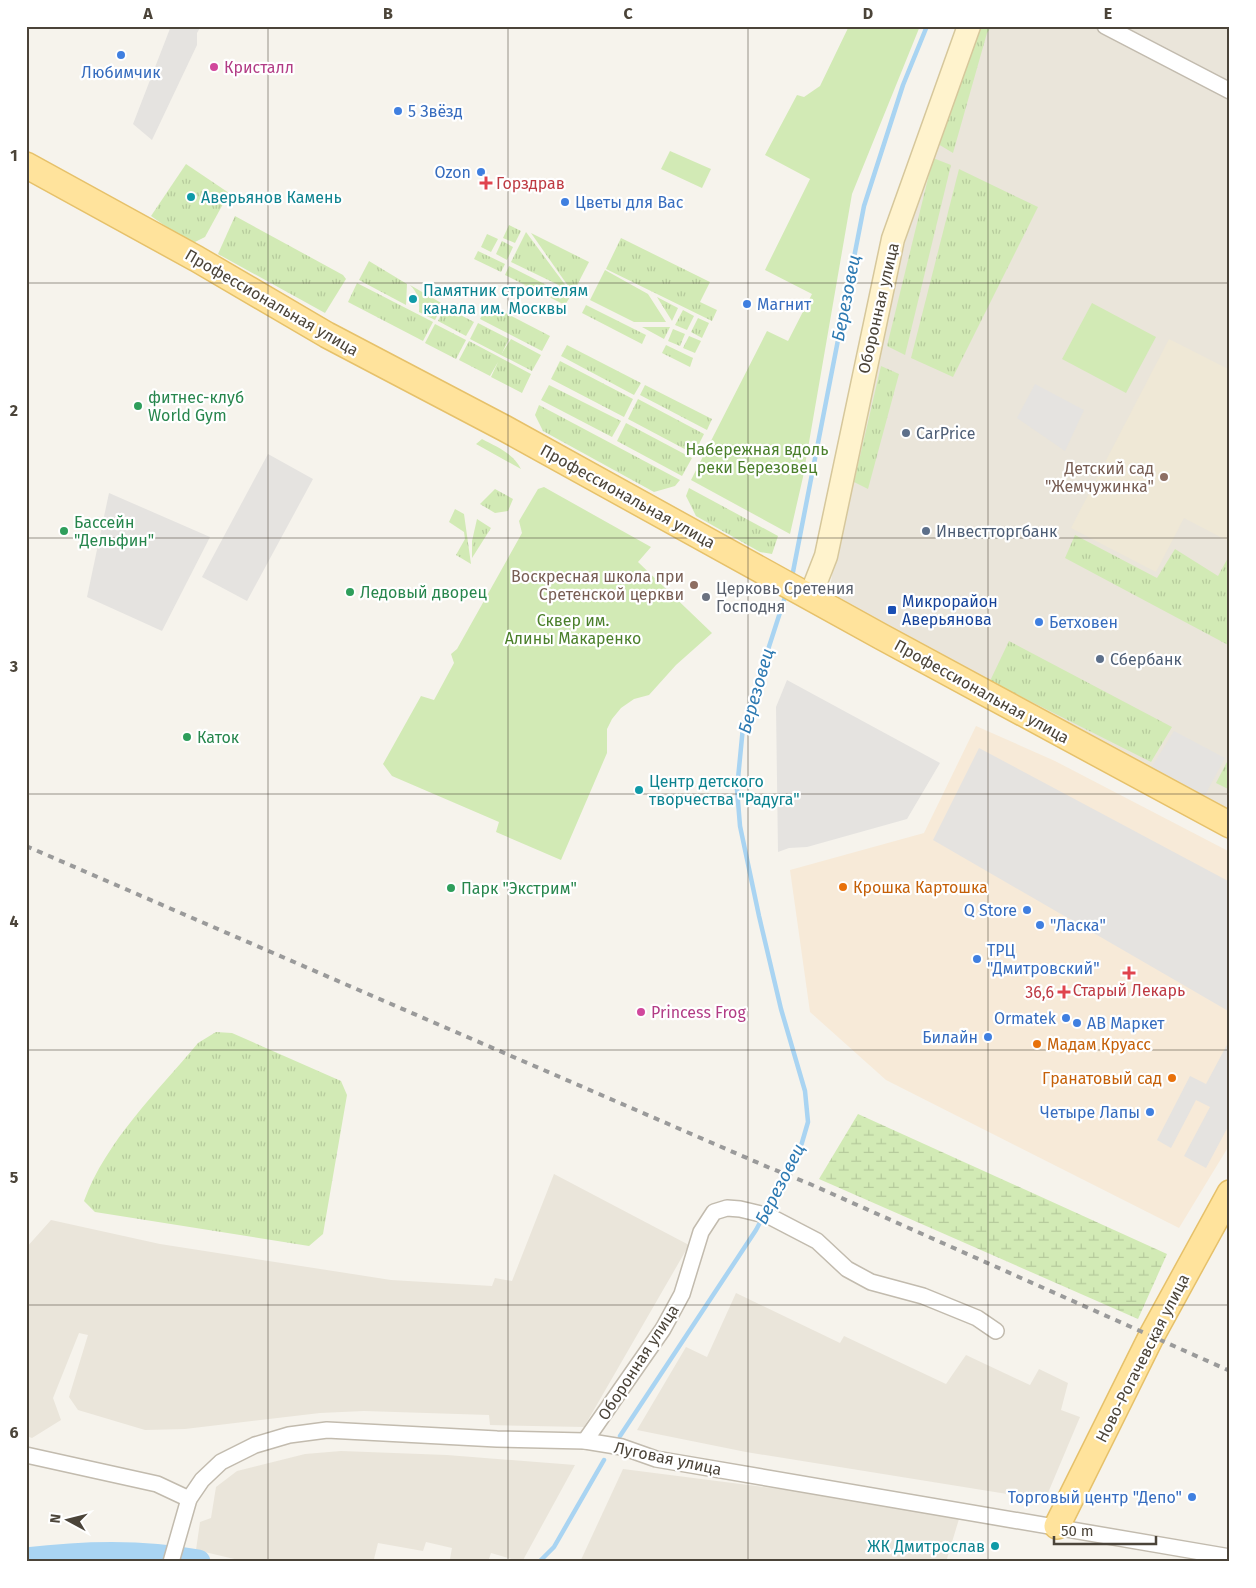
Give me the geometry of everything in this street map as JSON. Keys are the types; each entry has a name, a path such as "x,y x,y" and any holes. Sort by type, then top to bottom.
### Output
{"main road":[{"name":"Профессиональная улица","path":"26,165 327,334 504,428 1230,825"},
{"name":"Ново-Рогачевская улица","path":"1057,1526 1151,1337 1230,1192"}],"street":[{"name":"Оборонная улица","path":"796,589 826,556 893,239 969,26"},
{"path":"1105,26 1230,91"},
{"name":"Оборонная улица","path":"585,1441 663,1330 682,1294 701,1232 714,1212 727,1208 764,1214 817,1241 847,1269 871,1282 923,1296 977,1318 996,1331"},
{"name":"Луговая улица","path":"171,1562 180,1522 189,1498 202,1480 221,1462 255,1445 290,1435 327,1430 497,1439 585,1441 622,1447 656,1459 1230,1556"},
{"path":"26,1456 157,1484 189,1498"}],"shaded area":[{"path":"171,26 201,26 197,33 197,45 152,140 133,124"},
{"path":"972,26 1230,26 1230,810 829,594 847,480 883,322 931,149"},
{"name":"Детский сад \"Жемчужинка\"","path":"1169,339 1230,370 1230,542 1184,518 1156,572 1071,528"},
{"path":"1035,384 1084,410 1065,451 1017,418"},
{"path":"268,454 313,479 247,601 202,577"},
{"path":"109,493 210,537 162,631 87,597"},
{"path":"787,680 940,763 907,819 807,847 789,848 778,852 776,707"},
{"path":"976,726 1055,761 1230,852 1230,1144 1179,1228 886,1080 810,1012 790,870 924,833"},
{"path":"1174,731 1225,758 1205,795 1151,768"},
{"path":"979,748 1230,882 1230,1012 933,840"},
{"path":"1230,1039 1230,1123 1206,1168 1184,1156 1210,1107 1196,1100 1171,1148 1157,1140 1190,1076 1206,1084"},
{"path":"554,1174 689,1245 584,1427 490,1425 489,1415 364,1411 320,1413 185,1429 145,1430 78,1410 69,1397 88,1335 79,1333 53,1398 61,1420 32,1438 26,1436 26,1248 51,1220 160,1244 391,1280 492,1286 495,1278 512,1281"},
{"path":"736,1293 840,1343 844,1336 946,1384 966,1355 1030,1385 1039,1369 1068,1383 1061,1410 1080,1417 1045,1500 746,1452 637,1430 686,1347 707,1357"},
{"path":"341,1451 447,1455 575,1465 522,1562 491,1553 488,1562 450,1559 452,1548 426,1542 423,1551 378,1543 374,1559 243,1561 196,1550 200,1522 211,1518 216,1487 237,1471 305,1454"},
{"path":"623,1469 811,1493 959,1519 946,1562 580,1562"}],"green space":[{"name":"Набережная вдоль реки Березовец","path":"849,26 920,26 852,194 803,477 790,534 691,480 767,331 788,341 812,294 765,270 810,179 765,155 797,95 804,97 820,86"},
{"path":"976,26 992,26 987,33 953,153 938,144"},
{"path":"670,151 711,169 702,188 661,169"},
{"path":"933,158 951,165 905,355 887,346"},
{"path":"186,164 229,193 205,237 191,244 151,216"},
{"path":"959,169 1038,207 953,377 911,358"},
{"path":"235,216 343,275 346,279 325,313 218,254"},
{"path":"509,225 521,231 515,243 503,238"},
{"path":"526,232 569,290 511,262"},
{"path":"531,233 589,262 573,293"},
{"path":"487,234 498,239 491,252 481,247"},
{"path":"621,238 710,282 700,302 717,310 712,321 606,269"},
{"path":"502,241 513,247 507,260 496,254"},
{"path":"478,251 505,264 501,272 474,259"},
{"path":"369,261 407,284 406,305 359,280"},
{"path":"509,266 570,297 565,305 505,275"},
{"path":"605,270 648,294 666,322 634,322 590,300"},
{"path":"357,283 433,322 423,341 348,302"},
{"path":"410,285 443,304 435,320 419,312 418,297"},
{"path":"657,297 678,308 672,321"},
{"path":"1092,303 1156,337 1126,393 1062,359"},
{"path":"488,304 550,336 542,351 480,319"},
{"path":"586,305 646,335 642,344 582,313"},
{"path":"445,307 474,322 466,336 438,321"},
{"path":"683,310 694,316 687,330 675,325"},
{"path":"698,318 709,323 702,338 691,332"},
{"path":"478,323 509,339 502,353 511,339 541,355 532,371 470,339"},
{"path":"435,324 466,340 456,359 425,343"},
{"path":"642,327 670,327 664,339"},
{"path":"673,329 685,334 680,346 668,341"},
{"path":"689,336 701,341 695,353 683,348"},
{"path":"469,341 531,374 522,393 491,377 498,362 490,376 459,360"},
{"path":"567,345 641,383 634,395 561,356"},
{"path":"666,345 693,358 690,367 662,353"},
{"path":"560,361 633,399 624,417 551,379"},
{"path":"881,366 899,374 868,489 854,482"},
{"path":"549,385 621,421 612,437 541,400"},
{"path":"645,385 712,419 707,430 640,395"},
{"path":"638,399 704,434 694,454 628,419"},
{"path":"539,405 680,480 675,486 654,492 543,431 535,415"},
{"path":"626,423 692,458 682,476 617,441"},
{"path":"482,439 509,455 518,463 521,469 476,444"},
{"name":"Сквер им. Алины Макаренко","path":"544,487 651,547 638,562 712,633 676,665 649,695 634,699 621,708 612,719 607,729 607,753 561,860 496,832 499,822 392,776 383,764 421,696 434,700 454,663 451,654 457,649 522,533 519,521 538,489"},
{"path":"689,488 778,536 772,554 760,552 696,516 686,496"},
{"path":"495,489 513,499 508,511 495,513 480,504"},
{"path":"455,509 464,514 471,564 456,555 465,539 464,532 449,522"},
{"path":"477,519 491,528 472,558 472,541"},
{"path":"1075,535 1157,578 1175,549 1218,576 1230,554 1230,646 1065,558"},
{"path":"1009,641 1172,727 1151,762 990,681"},
{"path":"1230,758 1230,790 1216,783"},
{"path":"216,1032 232,1033 341,1081 347,1095 323,1234 309,1246 95,1212 84,1201 105,1158 134,1118 198,1043"},
{"path":"858,1114 1167,1254 1138,1319 819,1179"}],"waterway":[{"name":"Березовец","path":"792,577 864,206 903,85 927,26"},
{"name":"Березовец","path":"620,1436 756,1230 801,1146 808,1122 805,1091 781,1009 759,916 740,826 737,789 743,727 786,594"},
{"name":"Березовец","path":"539,1562 554,1547 604,1460"},
{"path":"26,1560 112,1554 177,1558 198,1562"}],"railway":[{"path":"26,846 810,1184 1230,1371"}],"place":[{"name":"Любимчик","path":"121,55"},
{"name":"Кристалл","path":"214,67"},
{"name":"5 Звёзд","path":"398,111"},
{"name":"Ozon","path":"481,172"},
{"name":"Горздрав","path":"486,183"},
{"name":"Аверьянов Камень","path":"191,197"},
{"name":"Цветы для Вас","path":"565,202"},
{"name":"Памятник строителям канала им. Москвы","path":"413,299"},
{"name":"Магнит","path":"747,304"},
{"name":"фитнес-клуб World Gym","path":"138,406"},
{"name":"CarPrice","path":"906,433"},
{"name":"Детский сад \"Жемчужинка\"","path":"1164,477"},
{"name":"Бассейн \"Дельфин\"","path":"64,531"},
{"name":"Инвестторгбанк","path":"926,531"},
{"name":"Воскресная школа при Сретенской церкви","path":"694,585"},
{"name":"Ледовый дворец","path":"350,592"},
{"name":"Церковь Сретения Господня","path":"706,597"},
{"name":"Микрорайон Аверьянова","path":"892,610"},
{"name":"Бетховен","path":"1039,622"},
{"name":"Сбербанк","path":"1100,659"},
{"name":"Каток","path":"187,737"},
{"name":"Центр детского творчества \"Радуга\"","path":"639,790"},
{"name":"Крошка Картошка","path":"843,887"},
{"name":"Парк \"Экстрим\"","path":"451,888"},
{"name":"Q Store","path":"1027,910"},
{"name":"\"Ласка\"","path":"1040,925"},
{"name":"ТРЦ \"Дмитровский\"","path":"977,959"},
{"name":"Старый Лекарь","path":"1129,973"},
{"name":"36,6","path":"1064,992"},
{"name":"Princess Frog","path":"641,1012"},
{"name":"Ormatek","path":"1066,1018"},
{"name":"АВ Маркет","path":"1077,1023"},
{"name":"Билайн","path":"988,1037"},
{"name":"Мадам Круасс","path":"1037,1044"},
{"name":"Гранатовый сад","path":"1172,1078"},
{"name":"Четыре Лапы","path":"1150,1112"},
{"name":"Торговый центр \"Депо\"","path":"1192,1497"},
{"name":"ЖК Дмитрослав","path":"995,1546"}]}
